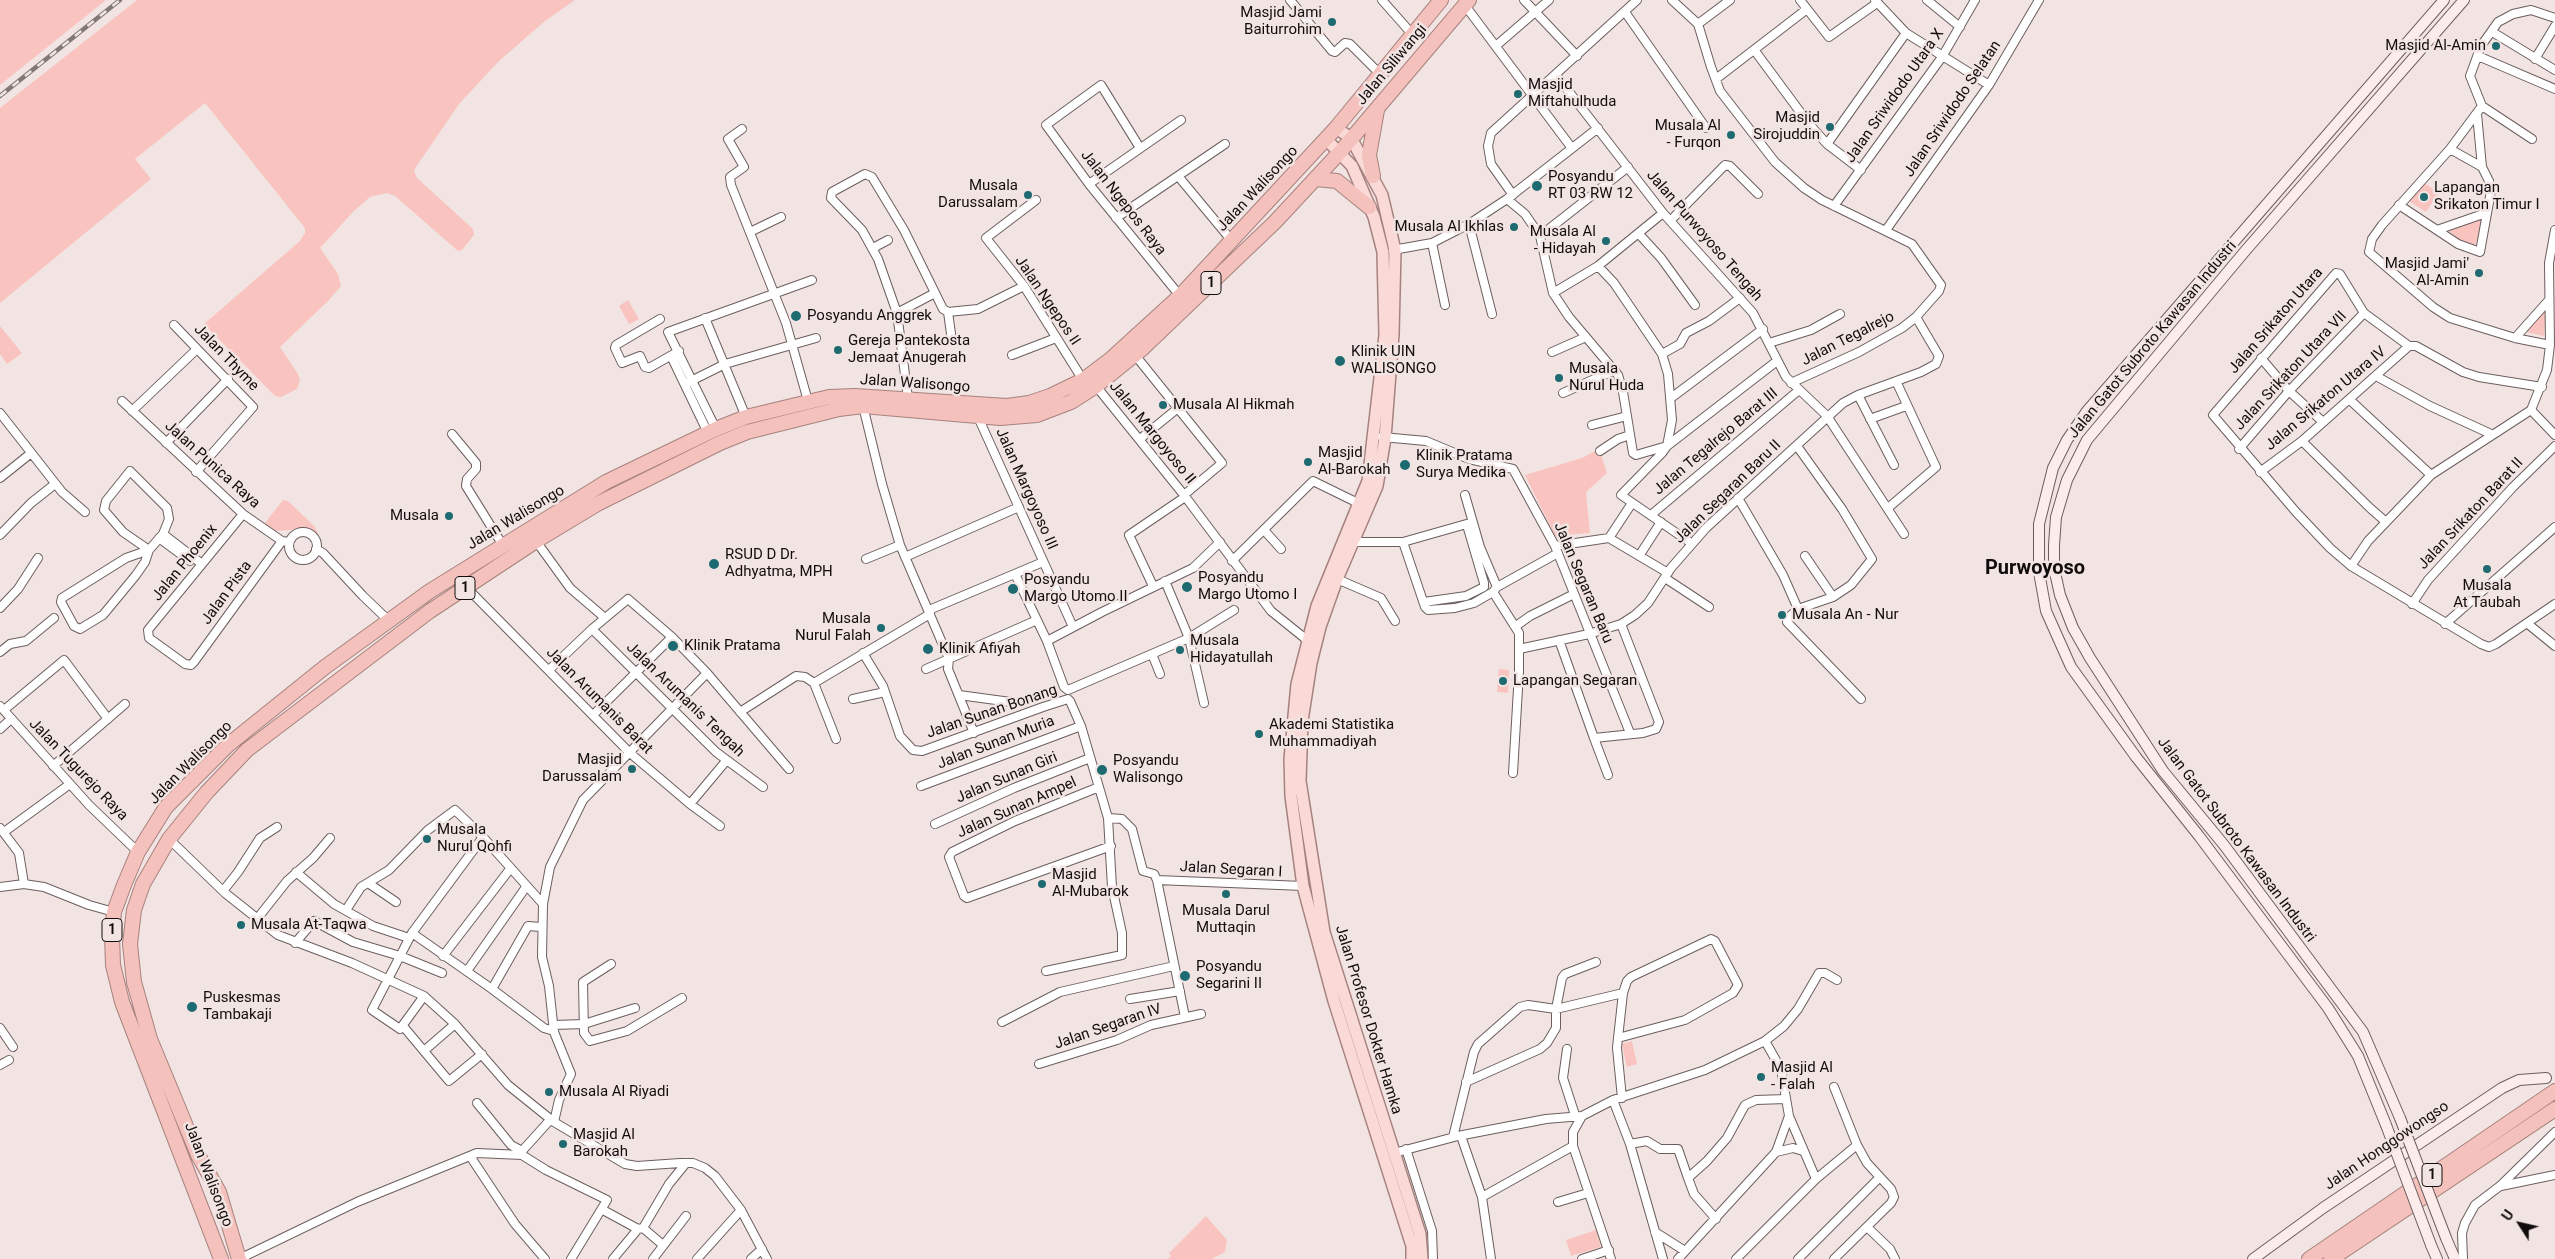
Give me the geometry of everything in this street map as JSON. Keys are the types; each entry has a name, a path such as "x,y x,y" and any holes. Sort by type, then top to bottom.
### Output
{"highway":[{"name":"Jalan Siliwangi","path":"1326,139 1440,0"},
{"name":"Jalan Siliwangi","path":"1340,152 1378,104 1467,2"},
{"path":"1374,176 1369,155 1378,104"},
{"name":"Jalan Walisongo","path":"221,1259 220,1250 122,1002 113,965 112,936 114,912 138,852 166,807 228,745 325,667 388,620 502,544 606,482 712,431 746,417 808,401 855,396 1007,406 1029,403 1050,396 1083,380 1129,354 1180,296 1326,139"},
{"name":"Jalan Walisongo","path":"239,1259 219,1192 198,1155 150,1039 134,982 130,944 134,910 143,884 169,839 207,792 247,750 430,611 536,541 599,504 720,443 747,432 825,411 864,406 978,417 1037,415 1070,402 1096,386 1275,222 1340,152"},
{"path":"1315,179 1337,181 1369,206"},
{"path":"325,667 337,681"},
{"name":"1","path":"2309,1259 2555,1091"},
{"name":"1","path":"2331,1259 2555,1108"}],"main road":[{"name":"Jalan Profesor Dokter Hamka","path":"1336,128 1351,138 1374,176 1382,195 1395,250 1392,334 1379,437"},
{"name":"Jalan Profesor Dokter Hamka","path":"1326,139 1340,152 1362,185 1383,252 1385,336 1377,486 1342,542 1317,606 1307,640 1293,708 1294,759 1291,796 1303,886 1334,1001 1412,1246 1412,1259"},
{"name":"Jalan Profesor Dokter Hamka","path":"1364,506 1354,542 1337,580 1320,627 1311,663 1294,759 1300,781 1313,874 1324,932 1420,1234 1422,1259"}],"street":[{"path":"1290,0 1332,51 1335,52 1345,43 1350,44 1379,73"},
{"path":"1382,0 1412,34"},
{"path":"1524,0 1577,56"},
{"path":"1497,45 1549,0"},
{"path":"1637,0 1556,75 1493,129 1489,139 1488,154 1491,164 1510,197 1525,214 1540,236 1553,293 1586,337 1615,370 1623,392 1626,416 1636,455 1667,446 1777,361"},
{"path":"1672,0 1698,24 1720,91 1775,162 1804,188 1834,206 1886,230"},
{"path":"1698,24 1730,0"},
{"path":"1800,0 1831,36 1876,1 1906,33 1989,85"},
{"path":"1927,0 1960,27"},
{"name":"Jalan Sriwidodo Utara X","path":"1834,206 1942,57 1975,0"},
{"name":"Jalan Sriwidodo Selatan","path":"1886,230 1989,85 2039,0"},
{"name":"Jalan Gatot Subroto Kawasan Industri","path":"2437,1259 2358,1056 2328,1008 2199,836 2136,757 2071,666 2046,611 2039,572 2039,524 2053,468 2067,440 2086,411 2444,0"},
{"name":"Jalan Gatot Subroto Kawasan Industri","path":"2455,1259 2373,1051 2359,1026 2224,845 2163,771 2090,658 2073,628 2060,595 2054,568 2054,545 2056,517 2067,480 2087,440 2246,250 2464,0"},
{"path":"1467,2 1571,147"},
{"path":"1716,79 1755,51 1807,9"},
{"path":"2532,139 2482,106 2480,98 2470,80 2478,56 2491,32 2506,17 2531,10 2555,18"},
{"path":"1625,12 1706,128"},
{"path":"2535,59 2555,26"},
{"path":"1826,144 1906,33"},
{"path":"2494,33 2555,70"},
{"path":"1755,51 1826,144 1860,170"},
{"path":"2478,56 2555,89"},
{"name":"Jalan Purwoyoso Tengah","path":"1556,75 1663,213 1740,298 1762,329 1777,361 1791,383 1827,416 1904,534"},
{"name":"Jalan Ngepos Raya","path":"1140,148 1101,85 1046,125 1089,184 1180,296"},
{"path":"2482,106 2450,149 2399,205 2372,239 2369,246 2372,256 2440,312 2450,318 2515,338 2550,345"},
{"path":"2399,205 2458,244 2480,252 2491,191 2482,167 2477,114"},
{"path":"1089,184 1181,120"},
{"path":"1383,252 1432,243 1469,224 1510,197 1571,147 1598,128"},
{"path":"742,129 728,139 744,167 729,178 775,294 793,346 808,401"},
{"path":"1116,218 1225,144"},
{"path":"2450,149 2482,167"},
{"path":"1670,221 1725,165 1730,166 1758,194"},
{"path":"1540,236 1628,167"},
{"path":"908,398 897,312 873,248 856,223 830,196 832,192 864,174 872,178 904,230 935,294 948,312 952,341"},
{"path":"1178,176 1232,241"},
{"name":"Jalan Ngepos II","path":"1036,200 988,235 986,240 1024,286 1083,380"},
{"path":"1553,293 1598,266 1663,213"},
{"path":"2437,230 2486,213"},
{"path":"750,232 781,217"},
{"path":"1469,224 1492,314"},
{"name":"Jalan Tegalrejo","path":"1791,383 1890,336 1916,317 1939,291 1941,285 1912,244 1886,230"},
{"path":"2555,230 2549,263 2551,370 2531,410 2491,434 2431,476 2368,541 2351,566 2445,624 2490,647 2528,624 2555,604"},
{"path":"1639,234 1661,258 1695,305"},
{"path":"873,248 888,240"},
{"path":"1432,243 1444,305"},
{"path":"1598,266 1614,283 1662,354 1668,374 1671,398 1672,428 1667,446"},
{"name":"Jalan Srikaton Utara","path":"2213,415 2336,273 2340,274 2364,313 2409,346 2416,346 2463,372 2479,377 2542,387"},
{"path":"712,431 685,384 668,332 812,280"},
{"path":"948,312 978,309 1024,286"},
{"path":"897,312 935,294"},
{"path":"1662,354 1680,344 1686,333 1709,321 1740,298"},
{"path":"2515,338 2549,300"},
{"name":"Jalan Srikaton Utara VII","path":"2240,448 2289,391 2364,313"},
{"path":"1769,343 1811,330 1840,314"},
{"name":"Jalan Segaran Baru II","path":"1519,649 1589,634 1621,624 1648,603 1692,543 1827,416 1843,403 1858,395 1921,372 1939,359 1916,317"},
{"path":"705,318 746,417"},
{"path":"660,319 616,345 615,348 623,364 640,356 647,368 675,354"},
{"name":"Jalan Thyme","path":"174,325 253,407 196,472"},
{"path":"1671,398 1762,329"},
{"path":"1552,352 1586,337"},
{"path":"685,384 725,364 816,338"},
{"path":"1012,355 1056,338"},
{"name":"Jalan Srikaton Utara IV","path":"2260,472 2302,441 2409,346"},
{"path":"132,411 197,349"},
{"path":"675,354 694,380 712,431"},
{"path":"1129,354 1178,408 1222,463 1184,496"},
{"path":"2261,358 2289,391 2323,422"},
{"path":"1563,393 1615,370"},
{"path":"2376,376 2430,406 2491,434"},
{"path":"166,443 228,379"},
{"path":"1888,508 1936,467 1896,381"},
{"name":"Jalan Margoyoso II","path":"1096,386 1140,439 1271,611 1307,640"},
{"name":"Jalan Tegalrejo Barat III","path":"1651,516 1799,390"},
{"path":"1858,395 1894,465"},
{"name":"Jalan Punica Raya","path":"122,400 196,472 243,514 286,542"},
{"path":"2350,400 2431,476"},
{"path":"864,406 882,484 900,544 949,659 948,669 974,733"},
{"path":"1870,419 1906,406"},
{"path":"1140,439 1178,408"},
{"path":"2531,410 2555,435"},
{"path":"0,413 55,484 85,512"},
{"name":"Jalan Srikaton Utara IV","path":"2213,415 2260,472 2330,548 2351,566"},
{"path":"1592,425 1626,416"},
{"name":"Jalan Margoyoso III","path":"978,417 1073,627"},
{"path":"0,428 7,422"},
{"path":"452,434 476,463 476,469 467,479 466,486 502,544"},
{"path":"1600,451 1630,435"},
{"name":"Jalan Segaran Baru","path":"1379,437 1426,441 1469,459 1513,469 1556,550 1630,733"},
{"path":"2302,441 2386,522"},
{"name":"Jalan Tegalrejo Barat III","path":"1667,446 1621,496 1692,543"},
{"path":"1797,446 1872,557 1872,562 1857,579 1832,597 1798,609 1789,617 1788,624 1860,699"},
{"name":"Jalan Srikaton Barat II","path":"2412,604 2428,580 2506,494 2555,446"},
{"path":"0,478 30,454"},
{"path":"148,550 123,532 104,510 106,501 130,472 167,508 169,519 161,536 148,550 126,558 65,594 62,602 74,626 80,629 103,615 136,575 145,562 148,550"},
{"path":"1232,561 1313,482 1364,506"},
{"path":"0,535 55,484"},
{"path":"1424,602 1466,596 1484,587 1465,495"},
{"name":"Jalan Margoyoso II","path":"1153,586 1129,535 1184,496"},
{"path":"1738,498 1783,575 1798,609"},
{"path":"1403,542 1428,610 1455,608 1474,603 1556,550 1609,538 1632,503"},
{"path":"905,557 1019,507"},
{"name":"Jalan Phoenix","path":"148,630 243,514"},
{"path":"1638,556 1661,522"},
{"path":"1342,542 1403,542 1470,524"},
{"path":"1470,524 1495,590 1519,634 1513,773"},
{"path":"2445,624 2555,527"},
{"path":"1264,530 1281,549"},
{"path":"306,532 314,538 316,549 310,557 299,559 291,553 286,542 295,534 306,532"},
{"path":"161,536 200,566"},
{"path":"1609,538 1638,556 1709,607"},
{"path":"536,541 570,588 605,618"},
{"name":"Jalan Pista","path":"148,630 149,638 185,664 191,665 286,542"},
{"path":"1047,641 1153,586 1193,568 1220,542"},
{"path":"866,559 900,544"},
{"path":"316,549 323,553 388,620"},
{"path":"1805,556 1832,597"},
{"path":"0,608 18,589 38,558"},
{"path":"814,683 930,612 1043,562"},
{"path":"1015,574 1038,620 1064,687 1068,690 1189,638 1234,610"},
{"path":"1337,580 1381,598 1395,621"},
{"path":"1165,581 1189,638 1204,703"},
{"name":"Jalan Arumanis Barat","path":"466,587 630,753 690,804 720,826"},
{"path":"1516,626 1530,616 1574,594"},
{"path":"549,670 625,600 630,600 672,637 707,673 789,769"},
{"path":"0,652 10,644 31,638 54,618"},
{"path":"926,669 1038,620"},
{"path":"1594,738 1656,729 1659,722 1621,624"},
{"path":"2528,624 2555,646"},
{"name":"Jalan Arumanis Tengah","path":"592,629 726,761 763,787"},
{"path":"593,715 672,637"},
{"path":"1559,640 1608,775"},
{"path":"853,699 885,692 878,676 863,653"},
{"path":"1152,654 1160,674"},
{"path":"2,708 60,661 66,661 108,719"},
{"path":"477,1103 511,1145 522,1151 552,1121 571,1074 554,1028 549,986 542,957 541,927 543,904 550,867 579,806 707,673"},
{"path":"740,712 796,676 805,677 814,683 836,739"},
{"name":"Jalan Sunan Bonang","path":"885,692 900,736 913,750 922,751 1068,699 1080,726 1108,818 1112,887 1122,933 1122,955 1046,971"},
{"path":"958,695 1018,703"},
{"path":"53,766 125,704"},
{"name":"Jalan Tugurejo Raya","path":"2,708 53,766 138,852"},
{"path":"0,729 10,718"},
{"name":"Jalan Sunan Muria","path":"921,786 1080,726"},
{"name":"Jalan Sunan Giri","path":"935,824 1014,788 1090,758"},
{"path":"690,804 726,761"},
{"path":"24,884 20,853 2,830 70,784"},
{"name":"Jalan Sunan Ampel","path":"1099,787 1015,821 952,852 949,857 964,896 967,898 1111,846"},
{"path":"346,910 361,887 389,870 428,830 455,810 483,837 543,904"},
{"path":"1108,818 1122,820 1132,829 1143,871 1154,874 1157,880"},
{"path":"223,890 238,872 260,838 277,827"},
{"path":"424,996 399,1030 372,1010 390,979 410,936 483,837"},
{"path":"257,919 287,881 330,838"},
{"path":"169,839 223,890 278,935 352,962 424,996 455,1024 508,1085 552,1121 625,1164 637,1166 686,1163 705,1168 714,1176 740,1210 767,1259"},
{"path":"443,956 510,869"},
{"path":"296,872 326,898 378,929 410,936 443,956 544,1028 584,1024 635,1008"},
{"name":"Jalan Segaran I","path":"1157,880 1303,886"},
{"name":"Jalan Segaran IV","path":"1157,880 1185,1016"},
{"path":"368,883 396,902"},
{"path":"0,887 24,884 44,886 89,905 114,912"},
{"path":"466,971 526,887"},
{"path":"295,942 314,921 353,942 400,956 442,973"},
{"path":"490,989 528,926 541,927"},
{"path":"1618,1038 1684,1020 1733,993 1738,985 1715,941 1711,938 1631,977 1623,993 1618,1038 1622,1098"},
{"path":"1466,1082 1540,1049 1548,1043 1556,1028 1556,1009 1562,978 1565,974 1596,962"},
{"path":"611,964 583,982 584,1024 586,1038 590,1041 632,1028 682,998"},
{"path":"1002,1022 1060,992 1174,966"},
{"path":"1394,1152 1457,1137 1578,1116 1614,1100 1705,1070 1765,1041 1784,1026 1798,1009 1819,973 1825,973 1837,980"},
{"name":"Jalan Segaran IV","path":"1130,999 1180,991"},
{"path":"1492,1259 1482,1197 1457,1137 1466,1082 1476,1047 1512,1012 1528,1004 1556,1009 1623,993"},
{"name":"Jalan Segaran IV","path":"1039,1064 1117,1040 1151,1025 1201,1014"},
{"path":"425,1050 455,1024"},
{"path":"403,1026 425,1050 448,1080 482,1054"},
{"path":"1,1032 13,1047"},
{"path":"1765,1041 1781,1069 1789,1116 1816,1179"},
{"path":"1567,1049 1563,1078 1578,1116 1573,1132 1573,1146 1611,1259"},
{"path":"0,1065 9,1060"},
{"name":"Jalan Honggowongso","path":"2253,1259 2323,1208 2502,1088 2519,1080 2546,1078"},
{"path":"1834,1087 1857,1145 1867,1163 1891,1189 1894,1197 1834,1259"},
{"path":"1688,1178 1707,1161 1727,1138 1745,1106 1756,1100 1786,1099"},
{"path":"1614,1100 1630,1144 1663,1259"},
{"path":"1678,1259 1776,1152 1789,1116"},
{"path":"2463,1259 2462,1234 2469,1213 2482,1198 2500,1186 2555,1132"},
{"path":"1630,1144 1647,1141 1660,1149 1678,1149 1694,1194 1716,1219"},
{"path":"1736,1259 1816,1179 1857,1145"},
{"path":"1482,1197 1573,1146"},
{"path":"1776,1152 1793,1148 1803,1150"},
{"path":"1406,1149 1432,1230 1433,1259"},
{"path":"239,1259 357,1202 477,1153 522,1155 546,1170 607,1200 603,1210 571,1259"},
{"path":"470,1156 515,1224 545,1259"},
{"path":"612,1259 640,1229 669,1184 686,1163"},
{"path":"2500,1186 2555,1175"},
{"path":"1798,1259 1879,1178"},
{"path":"1558,1202 1588,1193"},
{"path":"603,1210 640,1229 663,1245"},
{"path":"697,1259 740,1210"},
{"path":"653,1259 686,1216"},
{"path":"1867,1227 1890,1249 1895,1259"},
{"path":"1655,1232 1685,1251"},
{"path":"750,1259 762,1249"},
{"path":"1582,1259 1609,1250"}],"shaded area":[{"path":"0,0 106,0 0,85"},
{"path":"137,0 575,0 545,21 499,61 459,104 414,171 417,178 473,229 474,235 462,250 458,251 395,196 387,193 370,197 354,211 320,248 338,274 341,286 280,347 300,380 297,389 281,397 275,396 204,324 300,241 305,233 305,228 205,103 135,159 151,179 0,303 0,108"},
{"name":"Lapangan Srikaton Timur I","path":"2423,182 2439,193 2426,212 2409,201"},
{"path":"2482,216 2482,226 2475,245 2466,246 2449,231 2449,228"},
{"path":"628,300 639,319 629,324 619,306"},
{"path":"2546,308 2544,336 2522,331"},
{"path":"0,326 22,353 7,364 0,354"},
{"path":"1599,449 1607,473 1586,492 1590,533 1555,536 1525,475 1582,458"},
{"path":"283,500 288,501 315,527 319,536 304,529 275,531 270,529 265,523"},
{"name":"Lapangan Segaran","path":"1499,669 1509,670 1508,693 1497,692"},
{"path":"1632,1041 1637,1064 1627,1067 1622,1044"},
{"path":"1206,1216 1227,1240 1225,1252 1212,1259 1168,1259 1171,1256 1169,1253"},
{"path":"1596,1230 1601,1247 1571,1256 1566,1240"}],"railway":[{"path":"0,96 120,0"}],"place":[{"name":"Masjid Jami Baiturrohim","path":"1332,22"},
{"name":"Masjid Al-Amin","path":"2496,46"},
{"name":"Masjid Miftahulhuda","path":"1518,94"},
{"name":"Masjid Sirojuddin","path":"1830,127"},
{"name":"Musala Al - Furqon","path":"1731,135"},
{"name":"Posyandu RT 03 RW 12","path":"1537,186"},
{"name":"Musala Darussalam","path":"1028,195"},
{"name":"Lapangan Srikaton Timur I","path":"2424,197"},
{"name":"Musala Al Ikhlas","path":"1514,227"},
{"name":"Musala Al - Hidayah","path":"1606,241"},
{"name":"Masjid Jami' Al-Amin","path":"2479,273"},
{"name":"Posyandu Anggrek","path":"796,316"},
{"name":"Gereja Pantekosta Jemaat Anugerah","path":"838,350"},
{"name":"Klinik UIN WALISONGO","path":"1340,361"},
{"name":"Musala Nurul Huda","path":"1559,378"},
{"name":"Musala Al Hikmah","path":"1163,405"},
{"name":"Masjid Al-Barokah","path":"1308,462"},
{"name":"Klinik Pratama Surya Medika","path":"1405,465"},
{"name":"Musala","path":"449,516"},
{"name":"RSUD D Dr. Adhyatma, MPH","path":"714,564"},
{"name":"Musala At Taubah","path":"2487,569"},
{"name":"Posyandu Margo Utomo I","path":"1187,587"},
{"name":"Posyandu Margo Utomo II","path":"1013,589"},
{"name":"Musala An - Nur","path":"1782,615"},
{"name":"Musala Nurul Falah","path":"881,628"},
{"name":"Klinik Pratama","path":"673,646"},
{"name":"Klinik Afiyah","path":"928,649"},
{"name":"Musala Hidayatullah","path":"1180,650"},
{"name":"Lapangan Segaran","path":"1503,681"},
{"name":"Akademi Statistika Muhammadiyah","path":"1259,734"},
{"name":"Masjid Darussalam","path":"632,769"},
{"name":"Posyandu Walisongo","path":"1102,770"},
{"name":"Musala Nurul Qohfi","path":"427,839"},
{"name":"Masjid Al-Mubarok","path":"1042,884"},
{"name":"Musala Darul Muttaqin","path":"1226,894"},
{"name":"Musala At-Taqwa","path":"241,925"},
{"name":"Posyandu Segarini II","path":"1185,976"},
{"name":"Puskesmas Tambakaji","path":"192,1007"},
{"name":"Masjid Al - Falah","path":"1761,1077"},
{"name":"Musala Al Riyadi","path":"549,1092"},
{"name":"Masjid Al Barokah","path":"563,1144"}],"district":[{"name":"Purwoyoso","path":"2035,569"}]}
